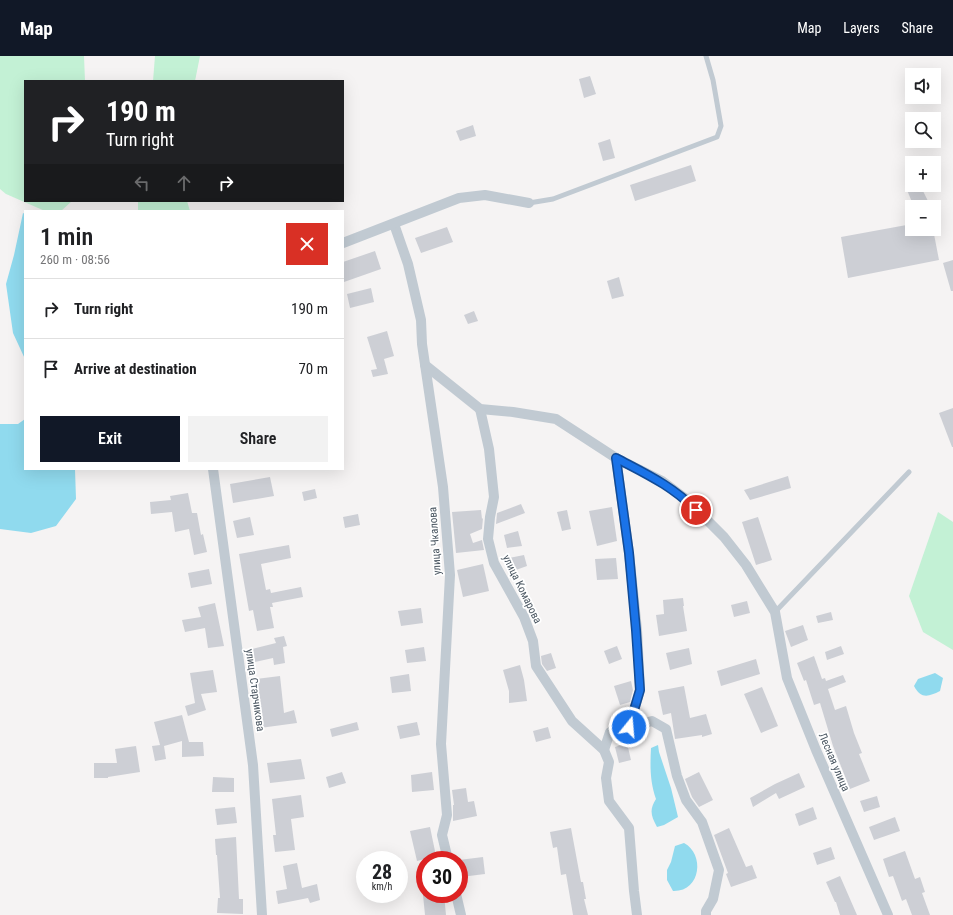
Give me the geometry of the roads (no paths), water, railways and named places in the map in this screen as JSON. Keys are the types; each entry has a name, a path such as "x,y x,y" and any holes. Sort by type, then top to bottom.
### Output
{"street":[{"path":"344,243 459,198 485,195 530,203"},
{"name":"улица Чкалова","path":"394,224 408,264 421,320 422,344 443,487 450,575 441,744 447,815 442,835 446,851"},
{"path":"425,365 480,409 513,412 556,419 616,458 662,481 687,500 724,537 746,565 775,612"},
{"name":"улица Комарова","path":"480,409 489,449 494,497 488,539 494,563 524,617 533,641 536,666 572,721 604,750"},
{"path":"616,458 629,553 640,690 629,727"},
{"name":"улица Старчикова","path":"213,470 253,765 262,915"},
{"name":"Лесная улица","path":"775,612 787,678 816,750 888,915"},
{"path":"637,915 629,828 609,801 606,778 609,762 604,750 610,732 652,721 666,729 677,776 686,800 702,822 719,870 714,899 706,911 706,915"},
{"path":"458,903 461,915"}],"lane":[{"path":"530,203 553,199 718,137 722,126 713,80 706,56"},
{"path":"775,612 909,472"}],"water":[{"path":"23,213 24,357 13,333 6,284"},
{"path":"24,420 24,470 75,470 76,499 56,526 31,533 0,529 0,424 18,424"},
{"path":"935,673 943,678 940,691 932,695 925,696 919,693 914,686 918,679"},
{"path":"658,745 678,817 664,825 657,827 653,820 652,813 652,806 656,799 651,774 651,748"},
{"path":"684,843 691,848 695,855 697,872 689,885 682,890 673,891 667,880 667,870 671,862 675,846"}]}
